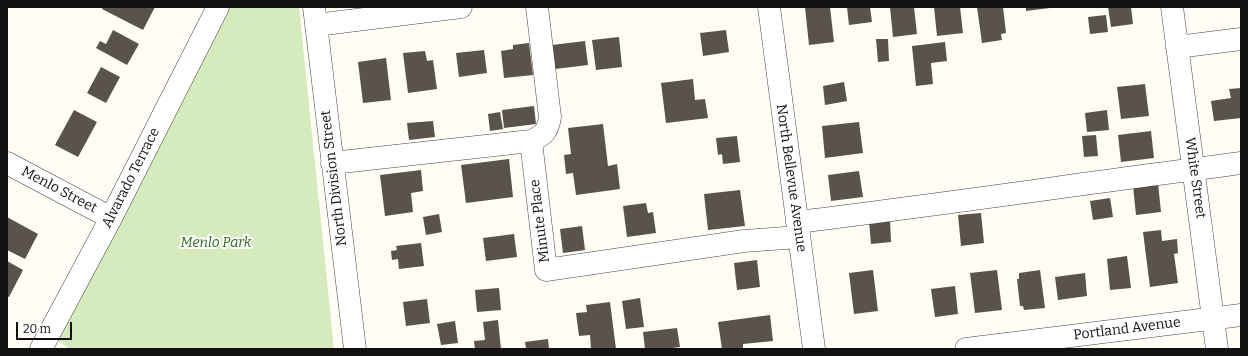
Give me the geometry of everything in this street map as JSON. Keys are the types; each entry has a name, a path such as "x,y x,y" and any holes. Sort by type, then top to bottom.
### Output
{"street":[{"name":"Alvarado Terrace","path":"41,349 111,218 218,7"},
{"path":"315,16 461,7"},
{"path":"332,163 531,141 543,136 549,126 550,117 537,7"},
{"name":"North Bellevue Avenue","path":"769,7 814,349"},
{"name":"White Street","path":"1172,7 1217,349"},
{"name":"North Division Street","path":"315,16 355,349"},
{"path":"1177,47 1241,39"},
{"name":"Minute Place","path":"531,141 546,270 744,241 798,230"},
{"name":"Menlo Street","path":"7,163 111,218"},
{"path":"798,230 936,205 1241,163"},
{"name":"Portland Avenue","path":"966,349 1241,315"}],"green space":[{"name":"Menlo Park","path":"218,7 299,7 334,349 69,349 49,334"}],"building":[{"path":"103,7 155,7 143,30 102,9"},
{"path":"805,7 830,7 834,42 809,45"},
{"path":"847,7 870,7 872,22 849,25"},
{"path":"890,7 914,7 917,34 893,37"},
{"path":"934,7 960,7 963,33 937,36"},
{"path":"977,7 1003,7 1006,33 1001,34 1002,40 982,43"},
{"path":"1026,7 1050,7 1050,8 1026,11"},
{"path":"1108,7 1131,7 1133,24 1111,27"},
{"path":"1106,15 1108,32 1090,34 1088,17"},
{"path":"113,30 139,44 127,65 96,48 100,41 106,44"},
{"path":"726,30 729,52 703,56 700,33"},
{"path":"619,37 622,67 596,70 592,40"},
{"path":"876,39 888,39 889,61 878,62"},
{"path":"585,41 588,65 555,69 552,45"},
{"path":"945,42 947,61 931,63 933,84 916,86 912,46"},
{"path":"529,43 533,75 504,78 501,51 513,49 513,45"},
{"path":"484,50 487,73 459,77 456,53"},
{"path":"425,51 427,61 433,60 437,89 408,93 403,53"},
{"path":"386,58 391,100 363,103 358,62"},
{"path":"101,67 120,77 106,103 87,93"},
{"path":"693,79 695,100 705,99 708,118 666,123 661,83"},
{"path":"844,82 847,101 825,105 823,86"},
{"path":"1145,84 1149,116 1121,119 1117,87"},
{"path":"1241,88 1241,118 1214,121 1211,101 1231,98 1229,89"},
{"path":"534,106 536,124 504,128 502,110"},
{"path":"74,110 97,122 78,157 55,145"},
{"path":"1107,110 1109,130 1087,132 1085,113"},
{"path":"500,112 503,129 490,131 488,114"},
{"path":"433,121 435,137 409,140 407,123"},
{"path":"859,122 863,153 825,158 822,126"},
{"path":"603,124 608,166 617,164 620,189 576,195 573,173 566,174 564,155 571,154 568,128"},
{"path":"1151,131 1154,158 1121,162 1118,135"},
{"path":"1096,135 1098,156 1084,157 1082,136"},
{"path":"737,136 740,162 723,164 722,154 718,155 716,138"},
{"path":"509,159 513,197 466,203 461,165"},
{"path":"421,170 423,191 411,193 413,212 385,216 380,175"},
{"path":"859,171 863,197 831,201 828,175"},
{"path":"1158,183 1161,212 1136,215 1133,186"},
{"path":"740,190 745,226 708,230 704,194"},
{"path":"1110,198 1113,217 1093,220 1090,201"},
{"path":"646,203 648,213 653,212 656,233 627,237 623,206"},
{"path":"981,213 984,243 961,246 958,215"},
{"path":"439,214 442,232 426,235 423,217"},
{"path":"7,217 38,234 25,259 7,250"},
{"path":"890,219 891,242 871,244 869,221"},
{"path":"582,226 585,250 563,253 560,229"},
{"path":"1161,230 1162,241 1177,239 1178,253 1174,254 1178,283 1150,287 1143,232"},
{"path":"514,234 517,257 486,261 483,238"},
{"path":"421,243 424,266 399,269 398,259 392,260 391,251 397,250 396,246"},
{"path":"1127,256 1131,288 1110,290 1107,259"},
{"path":"757,260 760,287 737,290 734,263"},
{"path":"7,261 23,270 9,297 7,296"},
{"path":"873,270 878,311 854,314 849,273"},
{"path":"997,270 1002,310 975,313 970,273"},
{"path":"1040,270 1045,308 1024,310 1023,306 1020,306 1017,279 1019,279 1019,273"},
{"path":"1085,273 1087,296 1058,300 1055,277"},
{"path":"955,286 958,314 935,317 931,289"},
{"path":"499,288 501,310 477,312 475,290"},
{"path":"640,298 644,327 626,329 622,301"},
{"path":"427,299 430,323 406,326 403,302"},
{"path":"610,302 616,349 591,349 590,335 579,336 576,313 587,312 586,305"},
{"path":"770,315 773,341 743,344 743,349 722,349 718,322"},
{"path":"498,320 501,349 475,349 474,341 485,340 483,322"},
{"path":"455,321 458,343 441,345 437,324"},
{"path":"677,328 680,347 645,349 643,332"},
{"path":"548,339 549,349 526,349 525,342"}]}
